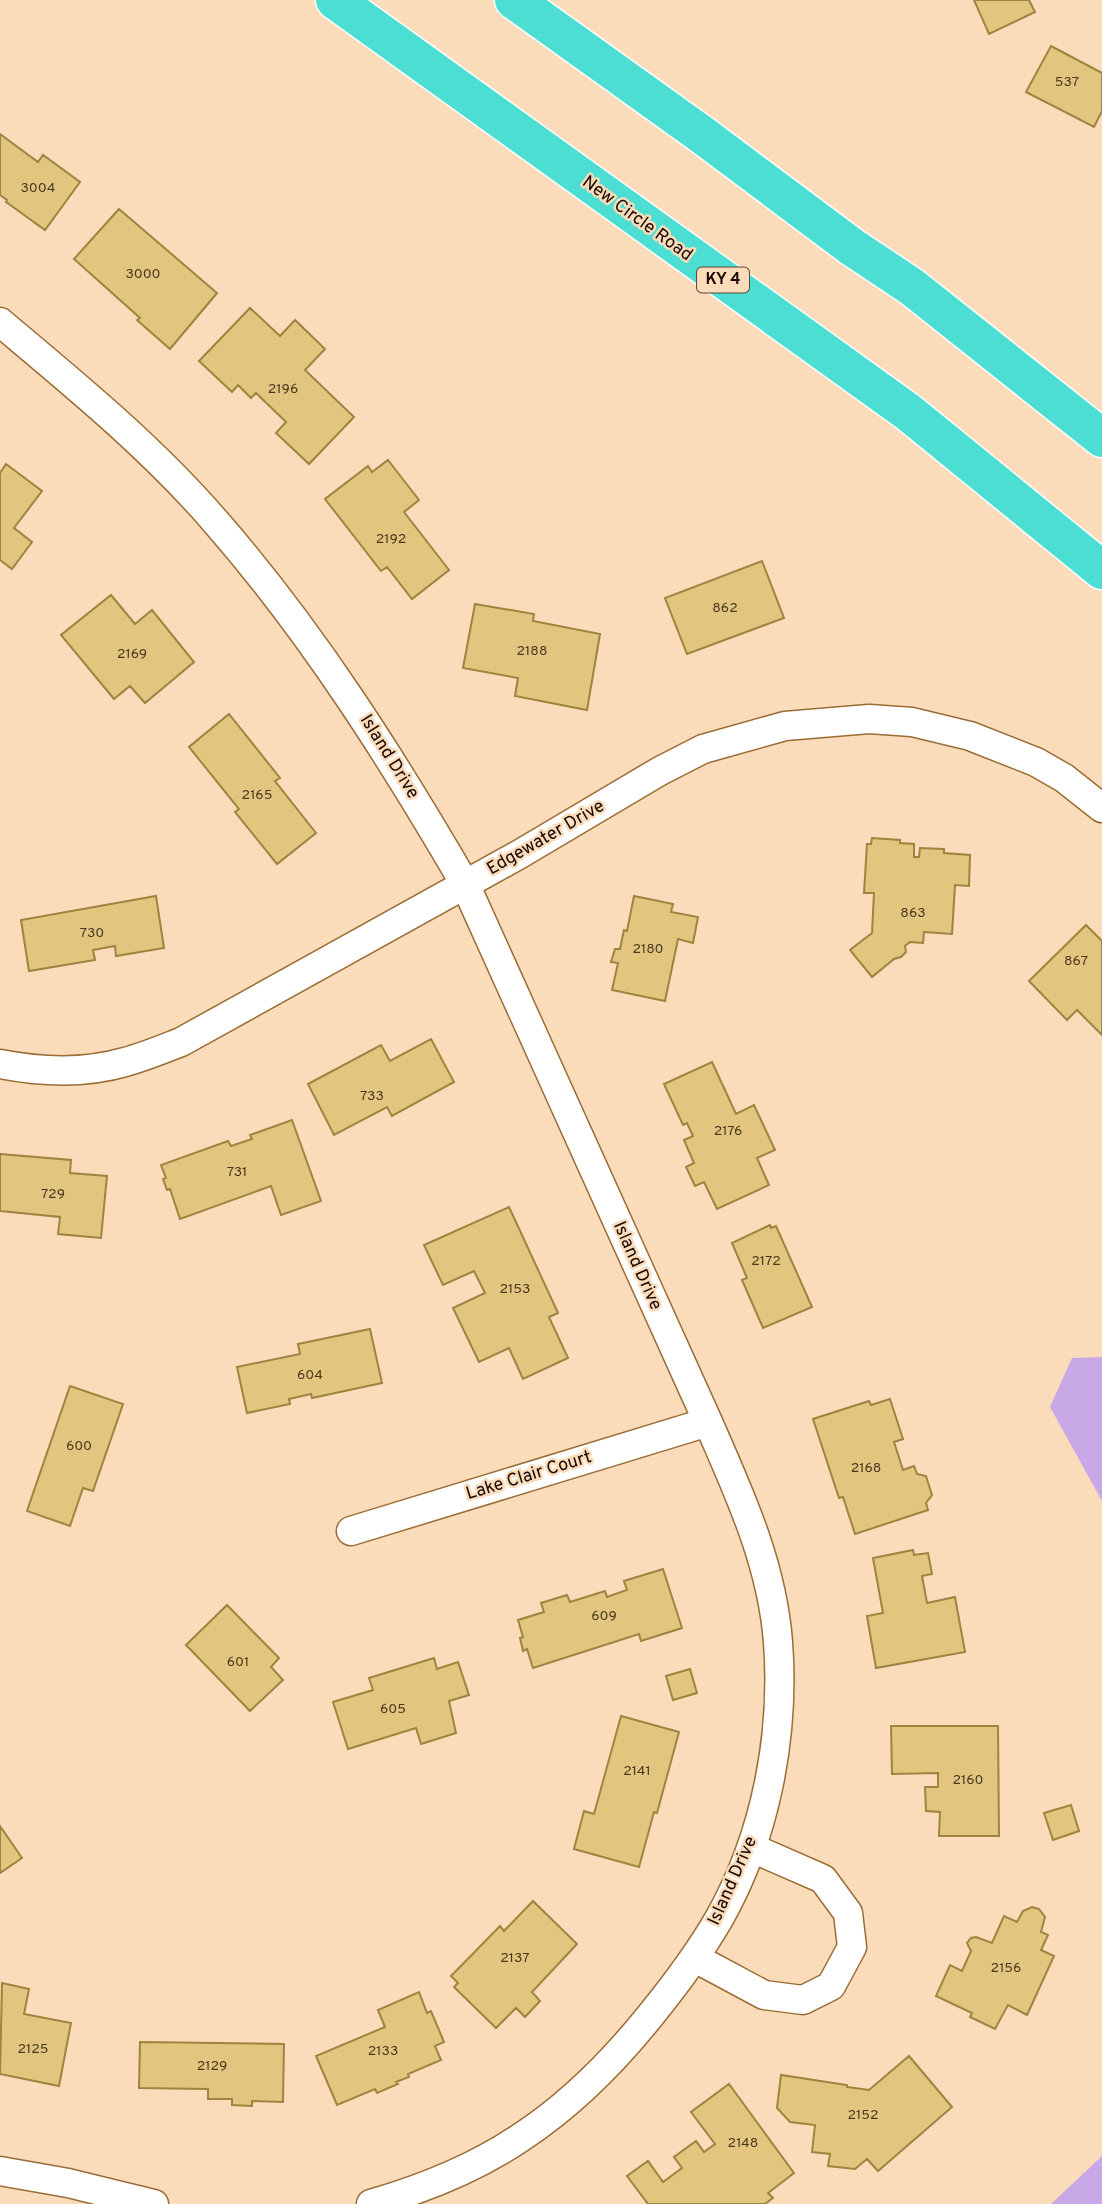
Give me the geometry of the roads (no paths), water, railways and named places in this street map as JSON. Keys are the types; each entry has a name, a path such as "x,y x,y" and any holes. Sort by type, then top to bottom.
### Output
{"highway":[{"name":"New Circle Road","path":"335,0 908,412 1102,570"},
{"path":"514,0 912,288 1102,438"}],"street":[{"name":"Island Drive","path":"0,322 106,410 214,520 290,613 357,706 465,884 741,1497 771,1589 778,1641 780,1713 771,1773 752,1848 721,1916 695,1958 629,2043 579,2092 521,2138 465,2170 416,2191 371,2204"},
{"name":"Edgewater Drive","path":"0,1064 33,1071 74,1071 123,1063 181,1042 520,854 660,771 703,749 785,726 869,719 912,722 970,736 1036,762 1064,778 1102,808"},
{"name":"Lake Clair Court","path":"351,1531 708,1422"},
{"path":"695,1958 764,1995 803,2000 831,1986 852,1947 848,1913 823,1879 752,1848"},
{"path":"0,2171 68,2183 154,2204"}]}
